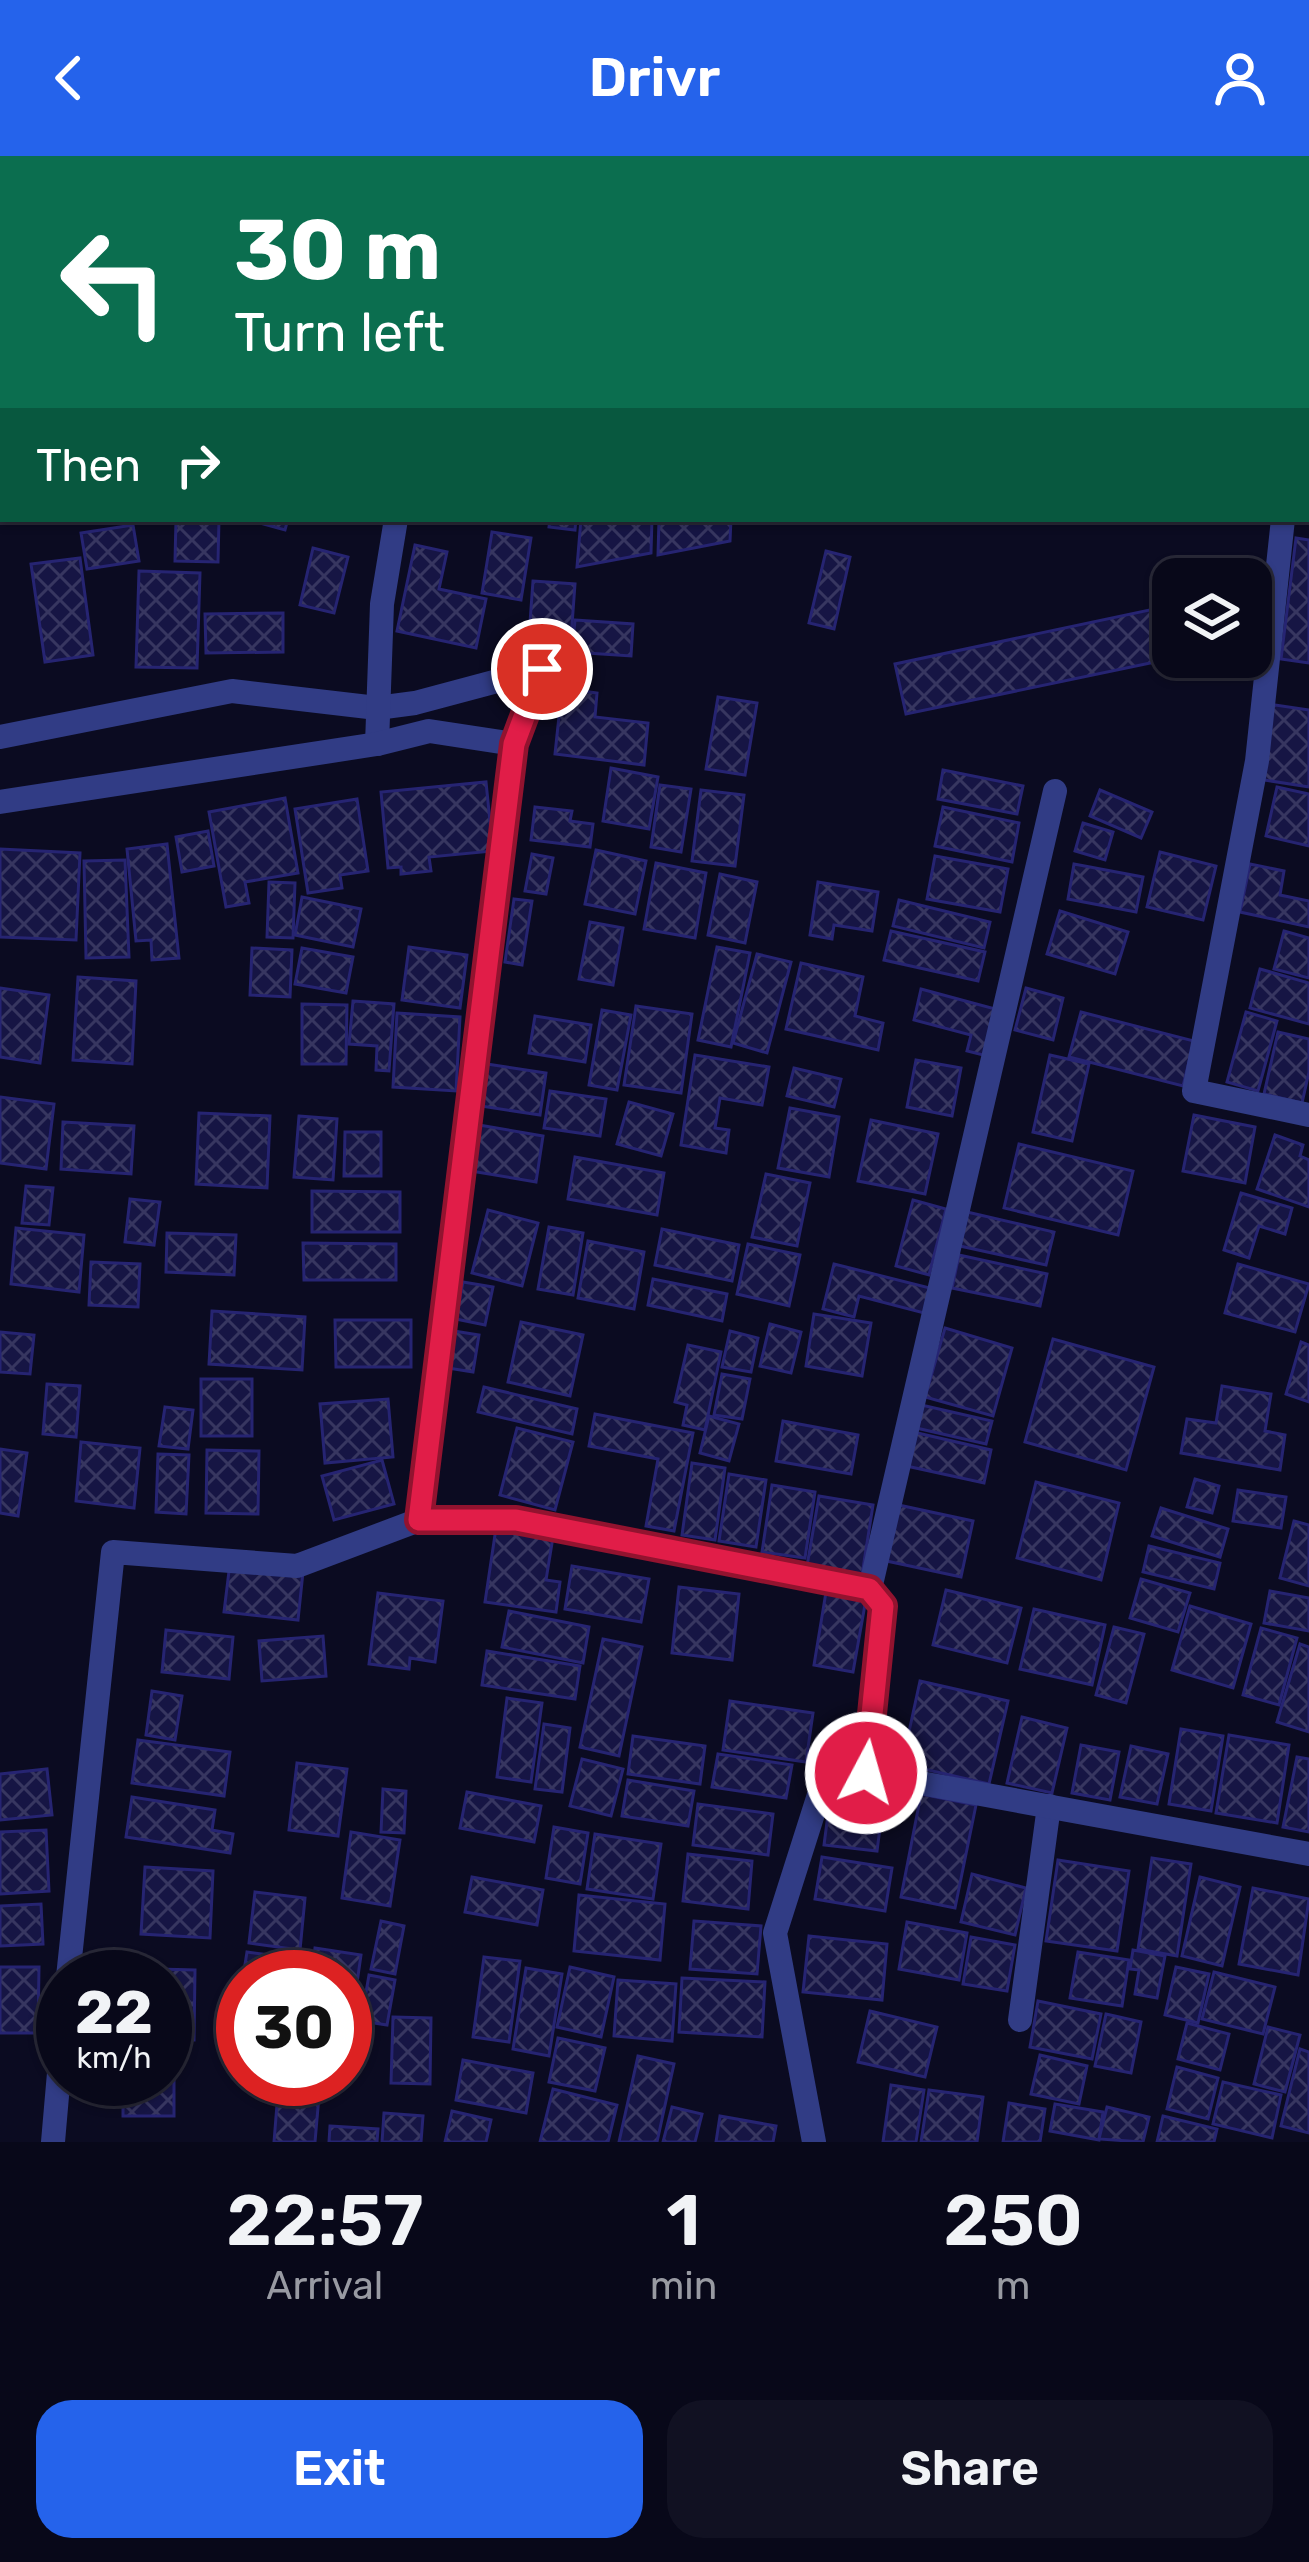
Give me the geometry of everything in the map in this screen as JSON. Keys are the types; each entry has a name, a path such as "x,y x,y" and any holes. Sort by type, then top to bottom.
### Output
{"street":[{"path":"377,744 382,604 395,522"},
{"path":"1283,522 1257,760 1194,1091 1309,1115"},
{"path":"0,737 232,691 376,708 415,703 542,669 514,744 419,1520"},
{"path":"0,802 377,744 429,731 514,744"},
{"path":"869,1589 1055,791"},
{"path":"71,1950 113,1552 297,1566 419,1520 516,1520 869,1589 883,1606 866,1773"},
{"path":"814,2142 775,1933 825,1776 866,1773 1309,1854"},
{"path":"1020,2020 1049,1806"},
{"path":"53,2142 56,2106"}],"building":[{"path":"176,522 219,522 218,562 175,561"},
{"path":"256,522 287,522 285,530"},
{"path":"550,522 576,522 575,530 549,527"},
{"path":"581,522 652,522 651,553 577,567"},
{"path":"659,522 731,522 730,541 658,555"},
{"path":"133,525 139,561 87,569 81,533"},
{"path":"492,532 531,538 521,600 482,593"},
{"path":"1296,538 1309,540 1309,663 1281,659"},
{"path":"415,545 447,552 439,589 486,599 476,648 397,631"},
{"path":"313,548 348,557 334,613 300,605"},
{"path":"826,551 850,557 834,629 809,623"},
{"path":"80,558 93,655 45,662 31,564"},
{"path":"139,571 200,573 197,668 136,667"},
{"path":"533,581 575,584 571,639 529,636"},
{"path":"1152,609 1152,663 906,714 895,664"},
{"path":"283,613 283,652 206,653 205,614"},
{"path":"575,620 633,624 631,656 572,652"},
{"path":"562,688 597,693 595,717 648,723 644,765 555,754"},
{"path":"718,697 757,703 745,775 706,769"},
{"path":"1269,704 1309,710 1309,787 1258,779"},
{"path":"611,768 658,777 649,829 603,821"},
{"path":"943,770 1023,786 1017,814 938,799"},
{"path":"486,782 493,851 429,857 431,871 401,874 401,867 388,868 381,792"},
{"path":"660,785 691,789 681,852 651,847"},
{"path":"1277,787 1309,794 1309,846 1266,836"},
{"path":"701,790 744,795 735,866 692,861"},
{"path":"1100,790 1152,812 1141,838 1090,816"},
{"path":"285,798 298,873 245,882 249,903 226,907 209,812"},
{"path":"357,799 368,871 340,875 342,888 308,893 295,809"},
{"path":"535,807 572,811 570,821 593,824 590,847 531,840"},
{"path":"943,807 1019,823 1012,862 935,846"},
{"path":"1083,823 1113,832 1105,860 1075,851"},
{"path":"208,831 214,866 182,872 176,837"},
{"path":"167,844 179,958 152,960 151,940 136,941 127,849"},
{"path":"0,849 80,853 76,940 0,937"},
{"path":"596,850 646,861 635,914 585,904"},
{"path":"1160,852 1216,866 1203,920 1147,907"},
{"path":"532,854 553,858 546,894 525,891"},
{"path":"935,856 1008,869 1000,912 927,899"},
{"path":"125,860 129,957 86,958 84,861"},
{"path":"656,863 706,873 695,938 644,929"},
{"path":"1074,864 1143,877 1136,912 1068,899"},
{"path":"1250,864 1284,871 1280,895 1309,901 1309,927 1240,912"},
{"path":"720,874 757,882 745,943 708,935"},
{"path":"269,882 295,883 293,938 267,937"},
{"path":"818,882 878,892 872,931 834,925 832,939 810,935"},
{"path":"302,897 361,909 353,947 295,935"},
{"path":"514,899 532,901 522,965 505,962"},
{"path":"899,900 990,922 984,948 893,926"},
{"path":"1060,911 1128,932 1115,974 1047,954"},
{"path":"590,922 623,928 613,985 579,979"},
{"path":"891,931 985,952 978,981 884,960"},
{"path":"1284,931 1309,938 1309,978 1274,969"},
{"path":"409,947 467,955 460,1008 402,1000"},
{"path":"717,947 750,953 731,1047 698,1040"},
{"path":"252,948 292,950 290,997 250,995"},
{"path":"302,948 353,957 346,993 295,984"},
{"path":"757,954 791,962 767,1053 733,1043"},
{"path":"801,963 863,977 855,1016 883,1023 878,1050 786,1029"},
{"path":"1260,969 1309,983 1309,1024 1250,1008"},
{"path":"78,977 136,981 132,1064 73,1060"},
{"path":"0,988 49,995 40,1063 0,1057"},
{"path":"1026,988 1063,998 1053,1040 1015,1030"},
{"path":"921,989 999,1010 987,1056 967,1051 971,1035 914,1020"},
{"path":"353,1001 394,1004 389,1071 376,1070 377,1046 349,1044"},
{"path":"302,1004 347,1005 346,1064 302,1064"},
{"path":"636,1006 692,1014 681,1093 624,1085"},
{"path":"602,1010 631,1015 617,1090 589,1085"},
{"path":"1081,1012 1194,1041 1183,1086 1069,1057"},
{"path":"1246,1012 1277,1021 1258,1091 1227,1082"},
{"path":"397,1013 460,1017 456,1091 393,1087"},
{"path":"535,1016 591,1025 585,1062 529,1053"},
{"path":"1278,1032 1309,1039 1302,1103 1264,1094"},
{"path":"695,1055 769,1067 762,1105 720,1098 715,1128 729,1130 726,1153 681,1145"},
{"path":"1050,1055 1089,1064 1072,1141 1033,1132"},
{"path":"916,1060 961,1068 952,1116 907,1107"},
{"path":"487,1064 546,1073 540,1115 481,1106"},
{"path":"794,1068 841,1079 834,1107 787,1096"},
{"path":"550,1091 606,1099 600,1136 544,1128"},
{"path":"0,1097 54,1104 46,1169 0,1163"},
{"path":"629,1102 673,1114 661,1156 617,1144"},
{"path":"790,1108 839,1117 829,1177 778,1168"},
{"path":"199,1113 270,1116 267,1188 196,1184"},
{"path":"1194,1115 1255,1127 1245,1183 1183,1171"},
{"path":"299,1116 337,1119 333,1180 294,1177"},
{"path":"871,1120 938,1134 925,1194 858,1181"},
{"path":"63,1122 134,1126 131,1174 61,1169"},
{"path":"479,1125 543,1136 536,1182 471,1171"},
{"path":"345,1132 381,1132 381,1176 344,1176"},
{"path":"1275,1135 1303,1145 1300,1156 1309,1160 1309,1207 1257,1189"},
{"path":"1019,1144 1133,1171 1118,1235 1004,1208"},
{"path":"575,1157 664,1173 657,1215 568,1199"},
{"path":"766,1174 810,1183 797,1246 752,1237"},
{"path":"26,1186 53,1188 49,1225 22,1223"},
{"path":"312,1191 400,1192 400,1232 312,1232"},
{"path":"1241,1193 1292,1208 1285,1234 1259,1226 1249,1258 1224,1250"},
{"path":"130,1199 160,1202 154,1245 125,1242"},
{"path":"913,1200 946,1209 929,1275 896,1266"},
{"path":"488,1210 538,1223 522,1286 472,1273"},
{"path":"967,1212 1054,1232 1046,1265 960,1246"},
{"path":"549,1227 583,1233 573,1295 538,1289"},
{"path":"16,1228 84,1235 79,1292 11,1284"},
{"path":"662,1229 739,1245 732,1281 655,1265"},
{"path":"167,1233 236,1235 234,1275 166,1272"},
{"path":"588,1241 644,1252 634,1309 578,1298"},
{"path":"303,1243 396,1244 396,1280 304,1280"},
{"path":"748,1244 800,1255 789,1306 737,1294"},
{"path":"959,1255 1047,1274 1040,1306 952,1288"},
{"path":"91,1262 140,1264 138,1307 89,1305"},
{"path":"834,1264 930,1288 924,1313 859,1296 854,1317 823,1309"},
{"path":"1238,1264 1309,1284 1295,1332 1225,1313"},
{"path":"653,1279 727,1294 722,1321 648,1305"},
{"path":"463,1282 493,1287 485,1325 456,1319"},
{"path":"212,1311 305,1317 302,1370 209,1364"},
{"path":"814,1314 871,1323 862,1376 806,1366"},
{"path":"335,1320 411,1320 411,1367 336,1367"},
{"path":"521,1322 583,1335 570,1396 508,1382"},
{"path":"770,1324 801,1332 791,1373 760,1366"},
{"path":"945,1328 1012,1348 993,1416 925,1397"},
{"path":"454,1331 479,1335 473,1372 448,1368"},
{"path":"730,1331 758,1338 751,1372 722,1367"},
{"path":"0,1332 34,1335 30,1374 0,1372"},
{"path":"1053,1339 1154,1367 1126,1470 1025,1442"},
{"path":"1301,1342 1309,1345 1309,1402 1286,1394"},
{"path":"688,1345 721,1352 705,1430 683,1425 687,1405 675,1402"},
{"path":"722,1374 750,1379 742,1419 714,1415"},
{"path":"201,1379 252,1379 252,1436 201,1436"},
{"path":"47,1384 80,1386 76,1437 43,1434"},
{"path":"1222,1386 1271,1394 1265,1431 1285,1435 1280,1470 1181,1453 1187,1419 1216,1423"},
{"path":"484,1387 577,1409 572,1434 478,1412"},
{"path":"388,1399 393,1457 325,1463 320,1404"},
{"path":"917,1404 992,1421 986,1444 912,1427"},
{"path":"165,1407 193,1410 188,1449 159,1446"},
{"path":"595,1414 693,1433 674,1531 646,1526 658,1459 589,1446"},
{"path":"709,1416 739,1424 729,1461 700,1453"},
{"path":"783,1421 858,1435 851,1474 776,1461"},
{"path":"517,1428 573,1442 555,1510 500,1495"},
{"path":"909,1431 991,1450 984,1483 902,1465"},
{"path":"81,1442 140,1448 134,1508 76,1501"},
{"path":"0,1449 27,1453 18,1516 0,1513"},
{"path":"207,1450 259,1451 258,1514 206,1513"},
{"path":"158,1454 189,1455 186,1514 156,1512"},
{"path":"382,1460 394,1504 334,1520 322,1476"},
{"path":"692,1463 725,1468 715,1540 682,1535"},
{"path":"729,1474 766,1480 756,1547 719,1541"},
{"path":"1195,1479 1219,1486 1212,1513 1187,1507"},
{"path":"1036,1482 1119,1503 1101,1580 1017,1558"},
{"path":"772,1485 815,1492 805,1558 762,1552"},
{"path":"1238,1490 1286,1497 1281,1528 1233,1521"},
{"path":"819,1496 873,1505 862,1575 807,1566"},
{"path":"894,1504 973,1521 961,1577 882,1560"},
{"path":"1161,1508 1228,1529 1220,1557 1152,1536"},
{"path":"1294,1521 1309,1525 1309,1586 1280,1578"},
{"path":"496,1528 553,1537 546,1580 560,1582 556,1612 485,1602"},
{"path":"1149,1546 1220,1563 1214,1589 1143,1572"},
{"path":"230,1563 303,1572 298,1620 224,1612"},
{"path":"572,1566 649,1579 641,1622 565,1609"},
{"path":"1141,1579 1190,1593 1178,1632 1130,1618"},
{"path":"679,1587 739,1594 732,1660 672,1653"},
{"path":"946,1590 1021,1608 1007,1663 933,1645"},
{"path":"1270,1591 1309,1598 1309,1631 1264,1623"},
{"path":"826,1592 866,1599 853,1672 814,1665"},
{"path":"378,1593 443,1601 435,1662 410,1658 409,1669 369,1664"},
{"path":"1190,1606 1251,1624 1233,1688 1172,1670"},
{"path":"1034,1609 1105,1625 1092,1685 1020,1669"},
{"path":"509,1611 589,1627 583,1663 502,1647"},
{"path":"1114,1627 1144,1634 1126,1703 1096,1695"},
{"path":"1261,1628 1297,1638 1279,1705 1243,1695"},
{"path":"166,1630 233,1637 229,1679 162,1672"},
{"path":"323,1636 326,1676 262,1681 259,1641"},
{"path":"603,1639 642,1647 619,1756 580,1747"},
{"path":"1300,1644 1309,1647 1309,1732 1277,1722"},
{"path":"487,1651 580,1666 575,1699 482,1685"},
{"path":"920,1681 1008,1701 989,1784 902,1764"},
{"path":"152,1691 182,1696 175,1740 146,1735"},
{"path":"507,1698 542,1703 531,1782 497,1777"},
{"path":"730,1701 813,1713 806,1762 723,1750"},
{"path":"1022,1717 1067,1728 1052,1793 1007,1783"},
{"path":"544,1724 570,1728 562,1792 535,1789"},
{"path":"1181,1729 1223,1736 1211,1811 1169,1804"},
{"path":"1229,1735 1289,1745 1277,1823 1216,1813"},
{"path":"633,1736 705,1746 700,1784 628,1774"},
{"path":"138,1740 230,1752 224,1796 132,1783"},
{"path":"1081,1745 1119,1752 1110,1800 1072,1793"},
{"path":"1131,1746 1168,1754 1157,1804 1120,1797"},
{"path":"718,1754 792,1765 786,1798 712,1787"},
{"path":"1297,1757 1309,1759 1309,1832 1283,1827"},
{"path":"582,1759 623,1769 611,1816 570,1806"},
{"path":"297,1763 347,1769 338,1836 289,1830"},
{"path":"47,1769 52,1815 0,1820 0,1774"},
{"path":"628,1780 694,1791 688,1826 622,1816"},
{"path":"383,1789 406,1791 404,1833 381,1832"},
{"path":"467,1792 541,1806 534,1842 460,1828"},
{"path":"921,1794 976,1805 955,1908 901,1897"},
{"path":"132,1797 215,1810 212,1830 233,1834 230,1853 126,1837"},
{"path":"830,1799 883,1805 877,1851 824,1845"},
{"path":"698,1804 773,1814 768,1855 693,1845"},
{"path":"554,1827 588,1833 580,1884 546,1878"},
{"path":"46,1830 49,1891 0,1894 0,1832"},
{"path":"351,1832 400,1840 390,1906 342,1898"},
{"path":"595,1834 661,1844 653,1899 587,1889"},
{"path":"688,1854 752,1861 748,1909 683,1901"},
{"path":"822,1857 892,1868 885,1911 815,1899"},
{"path":"1152,1858 1191,1864 1177,1956 1138,1949"},
{"path":"1058,1860 1129,1871 1117,1951 1046,1941"},
{"path":"145,1867 213,1871 210,1938 141,1934"},
{"path":"972,1874 1026,1888 1015,1935 961,1922"},
{"path":"472,1877 543,1890 537,1925 465,1912"},
{"path":"1200,1877 1240,1887 1222,1966 1182,1956"},
{"path":"1253,1888 1309,1899 1298,1975 1239,1964"},
{"path":"255,1892 305,1898 300,1950 249,1943"},
{"path":"579,1895 665,1904 660,1960 574,1951"},
{"path":"41,1904 43,1944 0,1946 0,1906"},
{"path":"381,1921 404,1926 395,1974 372,1969"},
{"path":"694,1921 761,1926 757,1974 690,1969"},
{"path":"907,1922 967,1933 959,1980 899,1969"},
{"path":"809,1936 887,1944 882,2000 803,1992"},
{"path":"971,1937 1015,1945 1007,1991 963,1984"},
{"path":"1133,1950 1165,1956 1157,1998 1135,1994 1139,1970 1130,1969"},
{"path":"1078,1952 1129,1960 1122,2006 1070,1998"},
{"path":"484,1957 520,1961 509,2042 473,2037"},
{"path":"0,1967 36,1967 36,2033 0,2033"},
{"path":"570,1967 614,1977 601,2037 557,2027"},
{"path":"1176,1967 1209,1974 1198,2023 1165,2015"},
{"path":"526,1968 562,1974 549,2056 513,2049"},
{"path":"192,1970 195,1970 192,2040"},
{"path":"1214,1972 1275,1987 1263,2034 1202,2019"},
{"path":"372,1976 395,1980 387,2025 372,2023"},
{"path":"682,1978 765,1982 762,2037 679,2032"},
{"path":"618,1980 676,1984 672,2041 614,2036"},
{"path":"1038,2001 1101,2014 1092,2059 1030,2047"},
{"path":"870,2011 937,2027 925,2077 858,2062"},
{"path":"1106,2014 1141,2022 1131,2073 1095,2066"},
{"path":"393,2017 431,2018 430,2084 391,2083"},
{"path":"1187,2023 1229,2034 1220,2070 1178,2059"},
{"path":"1268,2027 1300,2035 1285,2092 1254,2084"},
{"path":"558,2038 605,2048 595,2091 549,2082"},
{"path":"1300,2049 1309,2052 1309,2133 1281,2126"},
{"path":"1040,2055 1087,2066 1079,2104 1031,2094"},
{"path":"638,2056 674,2064 657,2142 619,2142"},
{"path":"463,2060 533,2073 526,2113 456,2100"},
{"path":"1177,2067 1218,2078 1208,2119 1167,2109"},
{"path":"1223,2082 1281,2095 1272,2138 1213,2124"},
{"path":"891,2085 924,2090 916,2142 883,2142"},
{"path":"553,2089 617,2105 608,2142 540,2142"},
{"path":"929,2090 983,2097 977,2142 921,2142"},
{"path":"1009,2103 1045,2109 1040,2142 1003,2142"},
{"path":"1055,2104 1103,2112 1099,2140 1050,2131"},
{"path":"123,2106 174,2106 174,2116 123,2116"},
{"path":"277,2106 318,2106 315,2142 274,2142"},
{"path":"672,2107 702,2114 695,2142 663,2142"},
{"path":"1107,2107 1149,2117 1143,2142 1099,2139"},
{"path":"452,2111 491,2120 486,2142 445,2142"},
{"path":"384,2113 423,2116 421,2142 382,2142"},
{"path":"720,2116 776,2126 773,2142 716,2142"},
{"path":"1163,2116 1217,2129 1214,2142 1157,2142"},
{"path":"330,2126 378,2129 377,2142 329,2142"}],"route":[{"path":"542,669 514,744 419,1520 516,1520 869,1589 883,1606 866,1773"}]}
